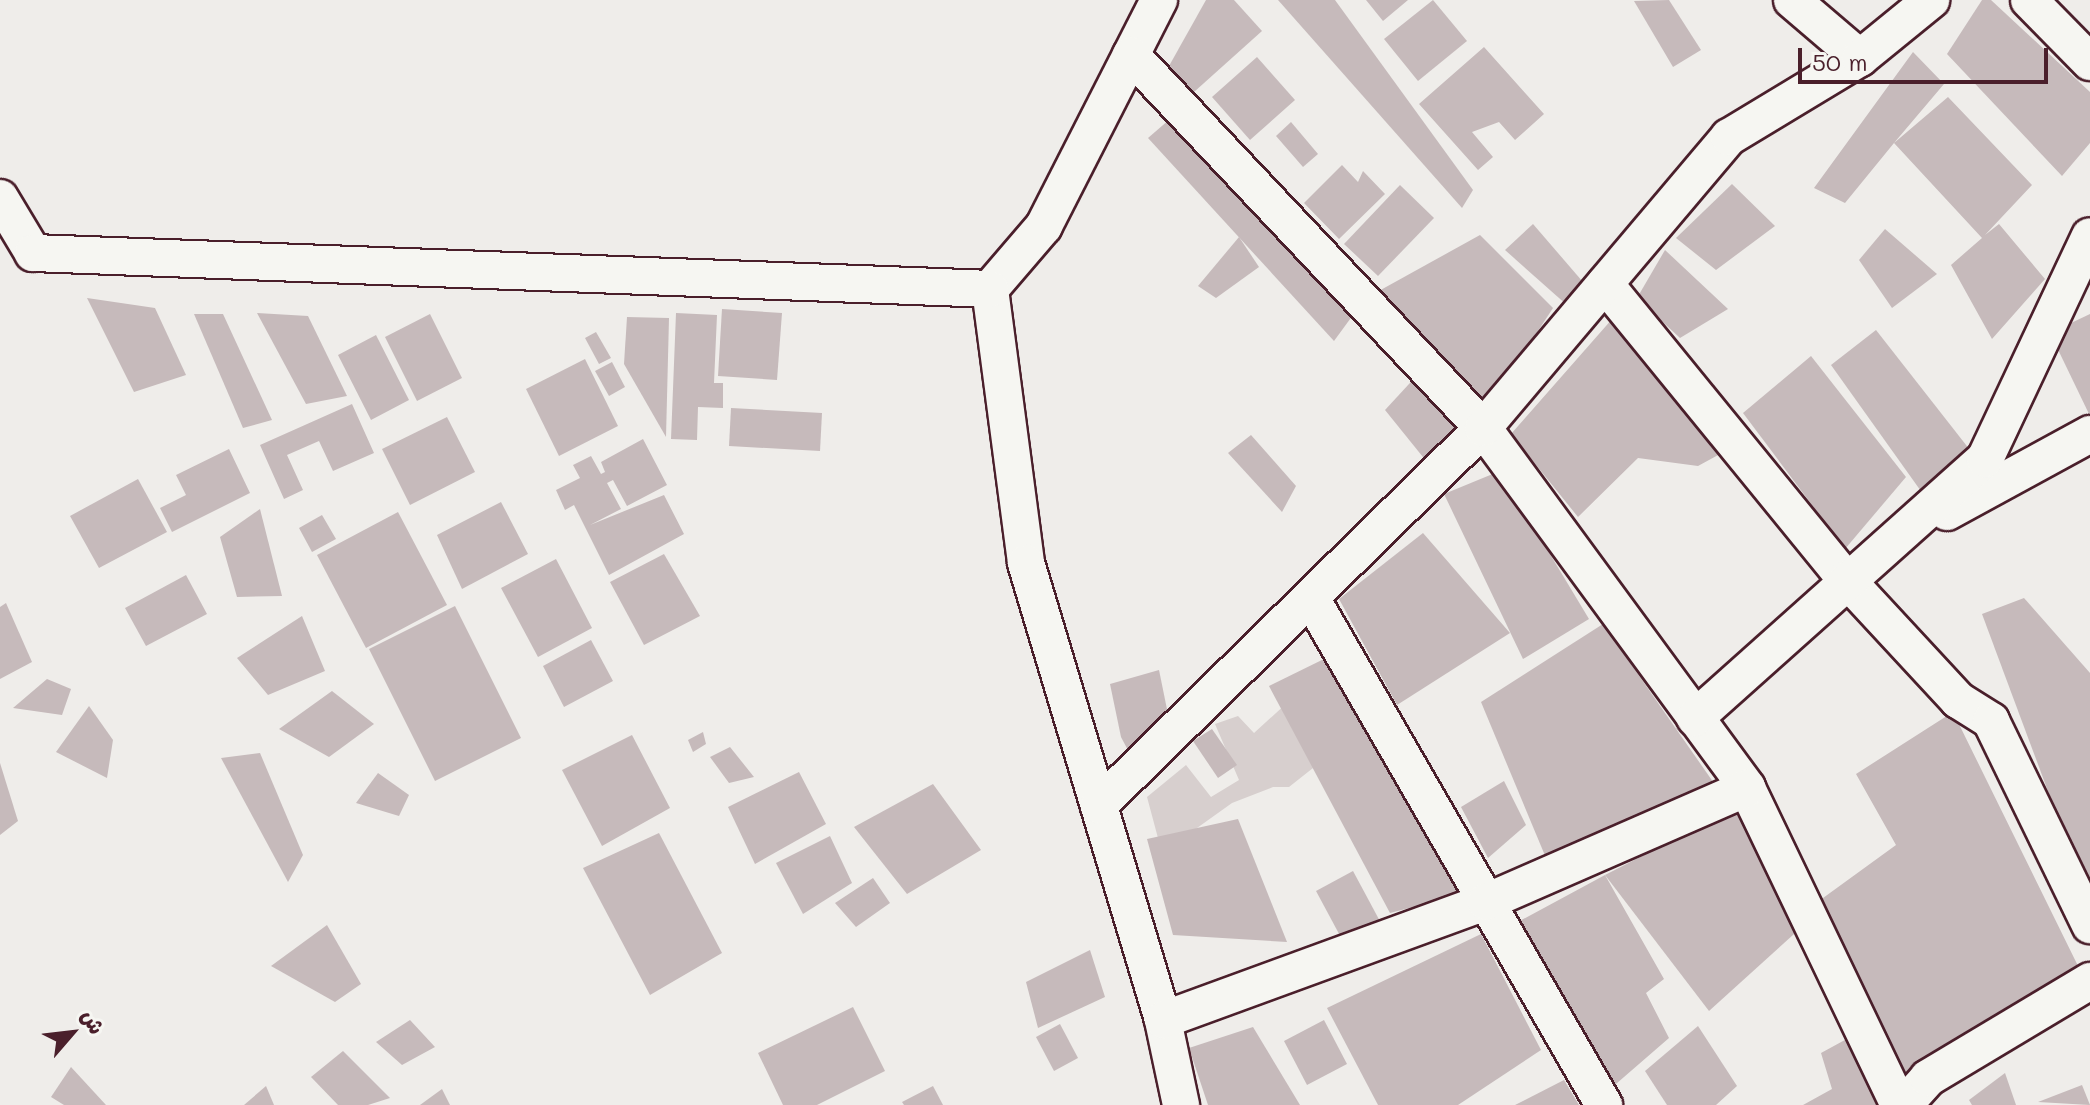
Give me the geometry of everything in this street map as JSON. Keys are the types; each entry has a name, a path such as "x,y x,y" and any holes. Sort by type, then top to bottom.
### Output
{"street":[{"path":"1159,0 1044,226 990,289 1026,563 1163,1020 1181,1105"},
{"path":"1792,0 1860,58"},
{"path":"1099,805 1483,428 1729,137 1860,58 1931,0"},
{"path":"2029,0 2090,62"},
{"path":"1131,55 1483,428 1747,788 1901,1105 1928,1078 2090,981"},
{"path":"0,198 33,253 990,289"},
{"path":"1695,718 1846,579 1897,539 1985,459 2090,236"},
{"path":"1605,284 1846,579 1958,700 1991,721 2090,925"},
{"path":"1897,539 2090,434"},
{"path":"1311,598 1604,1105"},
{"path":"1163,1020 1486,902 1747,788"}],"shaded area":[{"path":"1288,702 1325,742 1313,768 1289,787 1273,787 1232,803 1162,853 1147,797 1186,765 1211,797 1239,780 1215,724 1238,716 1254,733"}],"building":[{"path":"1206,0 1234,0 1262,31 1194,92 1169,66"},
{"path":"1278,0 1335,0 1473,190 1462,208"},
{"path":"1366,0 1408,0 1383,21"},
{"path":"1433,0 1467,41 1418,81 1384,39"},
{"path":"1669,0 1701,50 1673,67 1634,1"},
{"path":"1982,0 1991,0 2090,92 2090,143 2062,176 1947,54"},
{"path":"1484,47 1544,114 1515,140 1499,122 1472,132 1493,157 1478,170 1419,104"},
{"path":"1913,52 1944,84 1845,203 1814,188"},
{"path":"1257,57 1295,100 1250,140 1212,97"},
{"path":"1948,97 2032,185 1985,235 1999,224 2045,279 1992,339 1951,265 1982,238 1894,143"},
{"path":"1170,119 1353,315 1334,341 1148,138"},
{"path":"1291,122 1318,154 1303,167 1276,136"},
{"path":"1342,165 1358,182 1363,171 1385,194 1339,239 1304,203"},
{"path":"1732,184 1775,226 1716,270 1676,238"},
{"path":"1400,185 1434,218 1378,276 1344,244"},
{"path":"1533,224 1589,289 1568,306 1505,250"},
{"path":"1885,229 1937,274 1892,308 1859,260"},
{"path":"1480,235 1553,308 1488,407 1377,292"},
{"path":"1239,237 1259,267 1216,298 1198,286"},
{"path":"1665,250 1728,309 1680,338 1637,298"},
{"path":"87,298 155,308 186,375 134,392"},
{"path":"722,309 782,313 777,380 718,376"},
{"path":"257,313 308,316 347,396 306,404"},
{"path":"676,313 717,315 714,383 723,383 723,408 698,407 697,440 671,439"},
{"path":"194,314 223,314 272,420 243,428"},
{"path":"430,314 462,378 417,401 385,337"},
{"path":"2090,314 2090,416 2050,333"},
{"path":"627,317 669,318 666,437 624,364"},
{"path":"1613,318 1720,454 1698,466 1638,458 1578,517 1511,434"},
{"path":"1876,330 1977,459 1923,494 1831,365"},
{"path":"596,332 611,358 599,364 585,338"},
{"path":"376,335 409,400 371,420 338,355"},
{"path":"1811,356 1906,477 1845,549 1743,413"},
{"path":"585,359 618,426 559,456 526,389"},
{"path":"612,362 625,387 609,396 595,371"},
{"path":"1421,371 1471,432 1431,467 1385,410"},
{"path":"352,404 374,453 333,471 319,441 287,455 303,490 284,499 260,445"},
{"path":"731,408 822,413 820,451 729,446"},
{"path":"447,417 475,472 410,505 382,449"},
{"path":"1251,435 1296,486 1282,512 1228,453"},
{"path":"643,439 667,485 627,506 613,480 607,483 621,509 590,525 664,495 684,534 609,575 574,505 565,510 556,490 580,478 573,465 591,456 601,474 605,472 601,462"},
{"path":"229,449 250,493 172,532 160,508 186,495 176,475"},
{"path":"1500,471 1589,619 1523,659 1444,494"},
{"path":"138,479 167,532 99,568 70,516"},
{"path":"501,502 528,554 462,589 437,535"},
{"path":"260,509 282,596 237,597 220,537"},
{"path":"398,512 447,605 366,648 317,555"},
{"path":"322,515 336,539 312,552 299,528"},
{"path":"1423,533 1510,633 1397,705 1339,599"},
{"path":"664,554 700,616 644,645 610,582"},
{"path":"556,559 592,628 538,657 501,588"},
{"path":"186,575 207,614 146,646 125,608"},
{"path":"2024,598 2090,673 2090,904 1982,614"},
{"path":"6,603 32,662 0,679 0,607"},
{"path":"455,606 521,738 435,781 369,649"},
{"path":"302,616 325,671 268,695 237,658"},
{"path":"1603,624 1718,789 1546,858 1481,702"},
{"path":"591,640 613,681 564,707 543,666"},
{"path":"1328,657 1459,895 1390,913 1269,686"},
{"path":"1159,670 1172,734 1131,756 1121,737 1110,684"},
{"path":"47,679 71,689 62,715 13,708"},
{"path":"332,691 374,724 329,757 279,729"},
{"path":"89,706 113,740 107,778 56,752"},
{"path":"1953,712 2079,968 1905,1085 1812,906 1896,845 1856,774"},
{"path":"1212,729 1237,765 1218,778 1193,741"},
{"path":"703,732 706,744 693,752 688,740"},
{"path":"632,735 670,808 602,846 562,770"},
{"path":"730,747 754,777 729,783 710,757"},
{"path":"260,753 303,855 288,882 221,758"},
{"path":"0,763 18,821 0,835"},
{"path":"799,772 826,824 755,864 728,807"},
{"path":"378,773 409,795 399,816 356,803"},
{"path":"1504,781 1526,825 1488,858 1461,807"},
{"path":"933,784 981,850 907,894 854,827"},
{"path":"1744,804 1804,925 1709,1011 1605,875"},
{"path":"1238,819 1287,942 1173,935 1147,839"},
{"path":"659,833 722,953 650,995 583,868"},
{"path":"830,836 852,883 803,914 776,863"},
{"path":"1353,871 1389,938 1352,958 1316,891"},
{"path":"1605,875 1664,979 1646,993 1669,1038 1609,1090 1516,923"},
{"path":"873,878 890,903 856,927 835,903"},
{"path":"327,925 361,984 335,1002 271,966"},
{"path":"1481,934 1541,1050 1458,1105 1378,1105 1327,1008"},
{"path":"1090,950 1105,997 1038,1028 1026,982"},
{"path":"853,1007 885,1071 817,1105 783,1105 758,1053"},
{"path":"410,1020 435,1047 402,1065 376,1042"},
{"path":"1324,1020 1347,1064 1307,1085 1284,1041"},
{"path":"1060,1024 1078,1058 1054,1071 1036,1037"},
{"path":"1698,1026 1737,1086 1716,1105 1667,1105 1645,1071"},
{"path":"1253,1027 1300,1105 1208,1105 1189,1048"},
{"path":"1854,1035 1883,1105 1803,1105 1832,1089 1821,1053"},
{"path":"343,1051 390,1098 368,1105 338,1105 311,1077"},
{"path":"71,1067 106,1105 64,1105 51,1097"},
{"path":"2005,1073 2016,1105 1972,1105 1969,1100"},
{"path":"1564,1080 1579,1105 1515,1105"},
{"path":"2082,1085 2090,1105 2038,1102"},
{"path":"266,1086 274,1105 244,1105"},
{"path":"933,1086 943,1105 904,1105 902,1102"},
{"path":"442,1089 450,1105 420,1105"}]}
